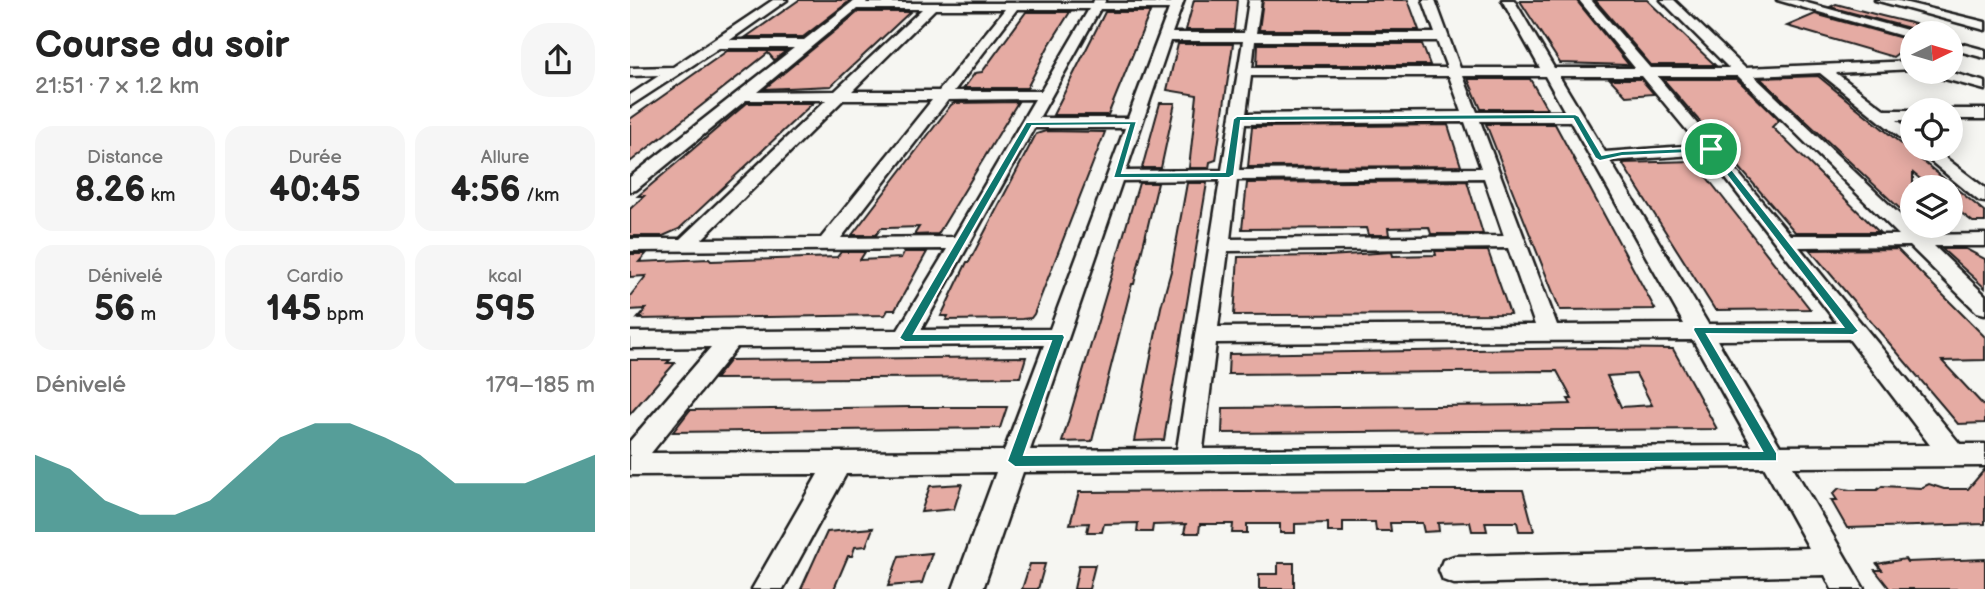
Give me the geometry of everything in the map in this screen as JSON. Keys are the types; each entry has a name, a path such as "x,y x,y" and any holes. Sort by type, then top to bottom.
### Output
{"street":[{"path":"630,102 781,0"},
{"path":"1188,460 1255,0"},
{"path":"1429,0 1548,331"},
{"path":"1508,0 1849,589"},
{"path":"1585,0 1711,149 1954,456"},
{"path":"1667,0 1985,307"},
{"path":"1783,0 1900,32"},
{"path":"1881,0 1985,26"},
{"path":"630,186 858,3 932,6 1177,3 968,589"},
{"path":"905,338 1099,3"},
{"path":"685,244 932,6"},
{"path":"826,244 1014,6"},
{"path":"1165,37 1442,37"},
{"path":"715,44 807,44"},
{"path":"1964,48 1985,54"},
{"path":"1244,72 1647,73 1900,66"},
{"path":"1823,69 1900,130"},
{"path":"630,72 675,71"},
{"path":"1964,80 1985,86"},
{"path":"743,96 1045,95"},
{"path":"1963,114 1985,114"},
{"path":"1881,115 1900,115"},
{"path":"1237,119 1575,116"},
{"path":"1029,123 1135,123"},
{"path":"1600,158 1622,154 1711,149"},
{"path":"1939,161 1985,197"},
{"path":"630,169 651,169"},
{"path":"1116,176 1490,173"},
{"path":"1785,241 1985,240"},
{"path":"1219,244 1515,242"},
{"path":"630,245 960,243"},
{"path":"1206,335 1853,331"},
{"path":"630,340 1059,337"},
{"path":"630,462 731,339"},
{"path":"630,462 1985,455"},
{"path":"767,589 839,462"},
{"path":"1454,570 1832,561"}],"building":[{"path":"799,0 851,0 803,37 746,37"},
{"path":"1194,0 1237,0 1234,30 1186,30"},
{"path":"1263,0 1408,0 1419,30 1259,30"},
{"path":"1595,0 1647,0 1715,65 1651,65"},
{"path":"1520,1 1577,1 1629,65 1560,63"},
{"path":"1836,4 1903,21 1900,21 1900,26 1830,7"},
{"path":"858,12 910,12 831,86 764,89"},
{"path":"1026,12 1070,12 1027,88 964,88 975,73 982,72"},
{"path":"1105,12 1150,12 1108,115 1053,115"},
{"path":"1815,14 1900,37 1900,52 1893,57 1787,26"},
{"path":"1178,44 1233,44 1216,160 1210,162 1209,168 1189,168 1197,95 1167,90"},
{"path":"1258,44 1422,44 1430,65 1257,65"},
{"path":"727,51 786,51 774,60 768,53 630,162 630,119"},
{"path":"1818,76 1900,143 1900,161 1922,161 1940,175 1900,175 1900,209 1760,78"},
{"path":"1468,79 1530,79 1547,109 1481,109"},
{"path":"1610,79 1641,79 1654,94 1626,96"},
{"path":"1663,79 1737,79 1779,120 1772,127 1879,232 1795,232"},
{"path":"1018,102 938,234 914,235 919,227 881,228 876,235 852,235 951,105"},
{"path":"747,103 813,103 679,229 663,236 630,236 630,209 644,196 638,196"},
{"path":"1160,103 1175,103 1161,168 1142,168"},
{"path":"1486,124 1555,124 1655,309 1560,310"},
{"path":"1448,125 1461,166 1248,167 1252,127"},
{"path":"1046,131 1105,132 1034,314 1031,318 1022,319 946,320 948,316 941,316 967,262 1036,134"},
{"path":"1694,161 1810,309 1715,310 1622,163"},
{"path":"1467,181 1483,234 1431,234 1429,227 1388,228 1389,235 1368,235 1366,228 1242,229 1247,183"},
{"path":"1139,183 1158,183 1092,441 1062,442"},
{"path":"1187,183 1207,183 1164,440 1134,441 1161,307 1171,271"},
{"path":"1963,194 1985,212 1985,222 1973,222 1963,214"},
{"path":"1897,249 1985,337 1985,360 1942,361 1985,407 1985,423 1958,424 1810,250"},
{"path":"1942,249 1966,249 1985,259 1985,288"},
{"path":"1435,251 1488,251 1510,314 1234,315 1238,257 1392,252 1393,256 1436,255"},
{"path":"841,252 865,252 860,260 901,258 904,252 927,252 895,310 888,310 885,315 640,319 642,317 638,318 646,309 630,310 630,296 646,276 630,277 630,254 646,254 639,262 837,257"},
{"path":"1673,349 1717,429 1222,433 1223,408 1540,405 1571,404 1568,399 1572,399 1557,371 1228,374 1229,354","holes":["1636,374 1652,405 1621,407 1607,376"]},
{"path":"1026,357 1020,377 715,379 730,360"},
{"path":"630,360 670,360 667,363 675,363 630,414"},
{"path":"1007,407 1000,428 673,432 690,410"},
{"path":"1985,469 1985,524 1847,528 1831,500 1837,500 1833,494 1839,488 1877,490 1882,486 1921,488 1929,484 1944,489 1968,489"},
{"path":"962,484 954,509 921,512 930,486"},
{"path":"1523,490 1534,531 1519,531 1517,522 1485,522 1487,531 1472,531 1470,522 1438,523 1439,531 1424,532 1422,523 1390,523 1391,531 1376,531 1375,522 1343,522 1343,532 1328,532 1328,523 1295,524 1295,533 1280,533 1280,524 1247,524 1247,533 1232,533 1233,524 1200,524 1199,533 1184,533 1186,524 1153,525 1152,532 1137,532 1138,523 1104,524 1102,532 1087,532 1089,523 1070,524 1079,492"},
{"path":"873,528 866,546 855,547 852,556 848,556 834,589 801,589 827,532"},
{"path":"932,553 922,583 888,586 899,556"},
{"path":"1905,559 1907,562 1985,559 1985,589 1890,589 1875,570 1882,570 1877,564"},
{"path":"1278,563 1294,563 1294,589 1259,589 1259,574 1278,574"},
{"path":"1030,564 1045,564 1038,589 1022,589"},
{"path":"1079,565 1095,565 1089,589 1074,589"}],"route":[{"path":"1575,116 1600,158 1622,154 1711,149 1853,331 1699,330 1772,457 1015,461 1059,337 905,338 1029,123 1135,123 1116,176 1229,175 1237,119 1575,116"}]}
